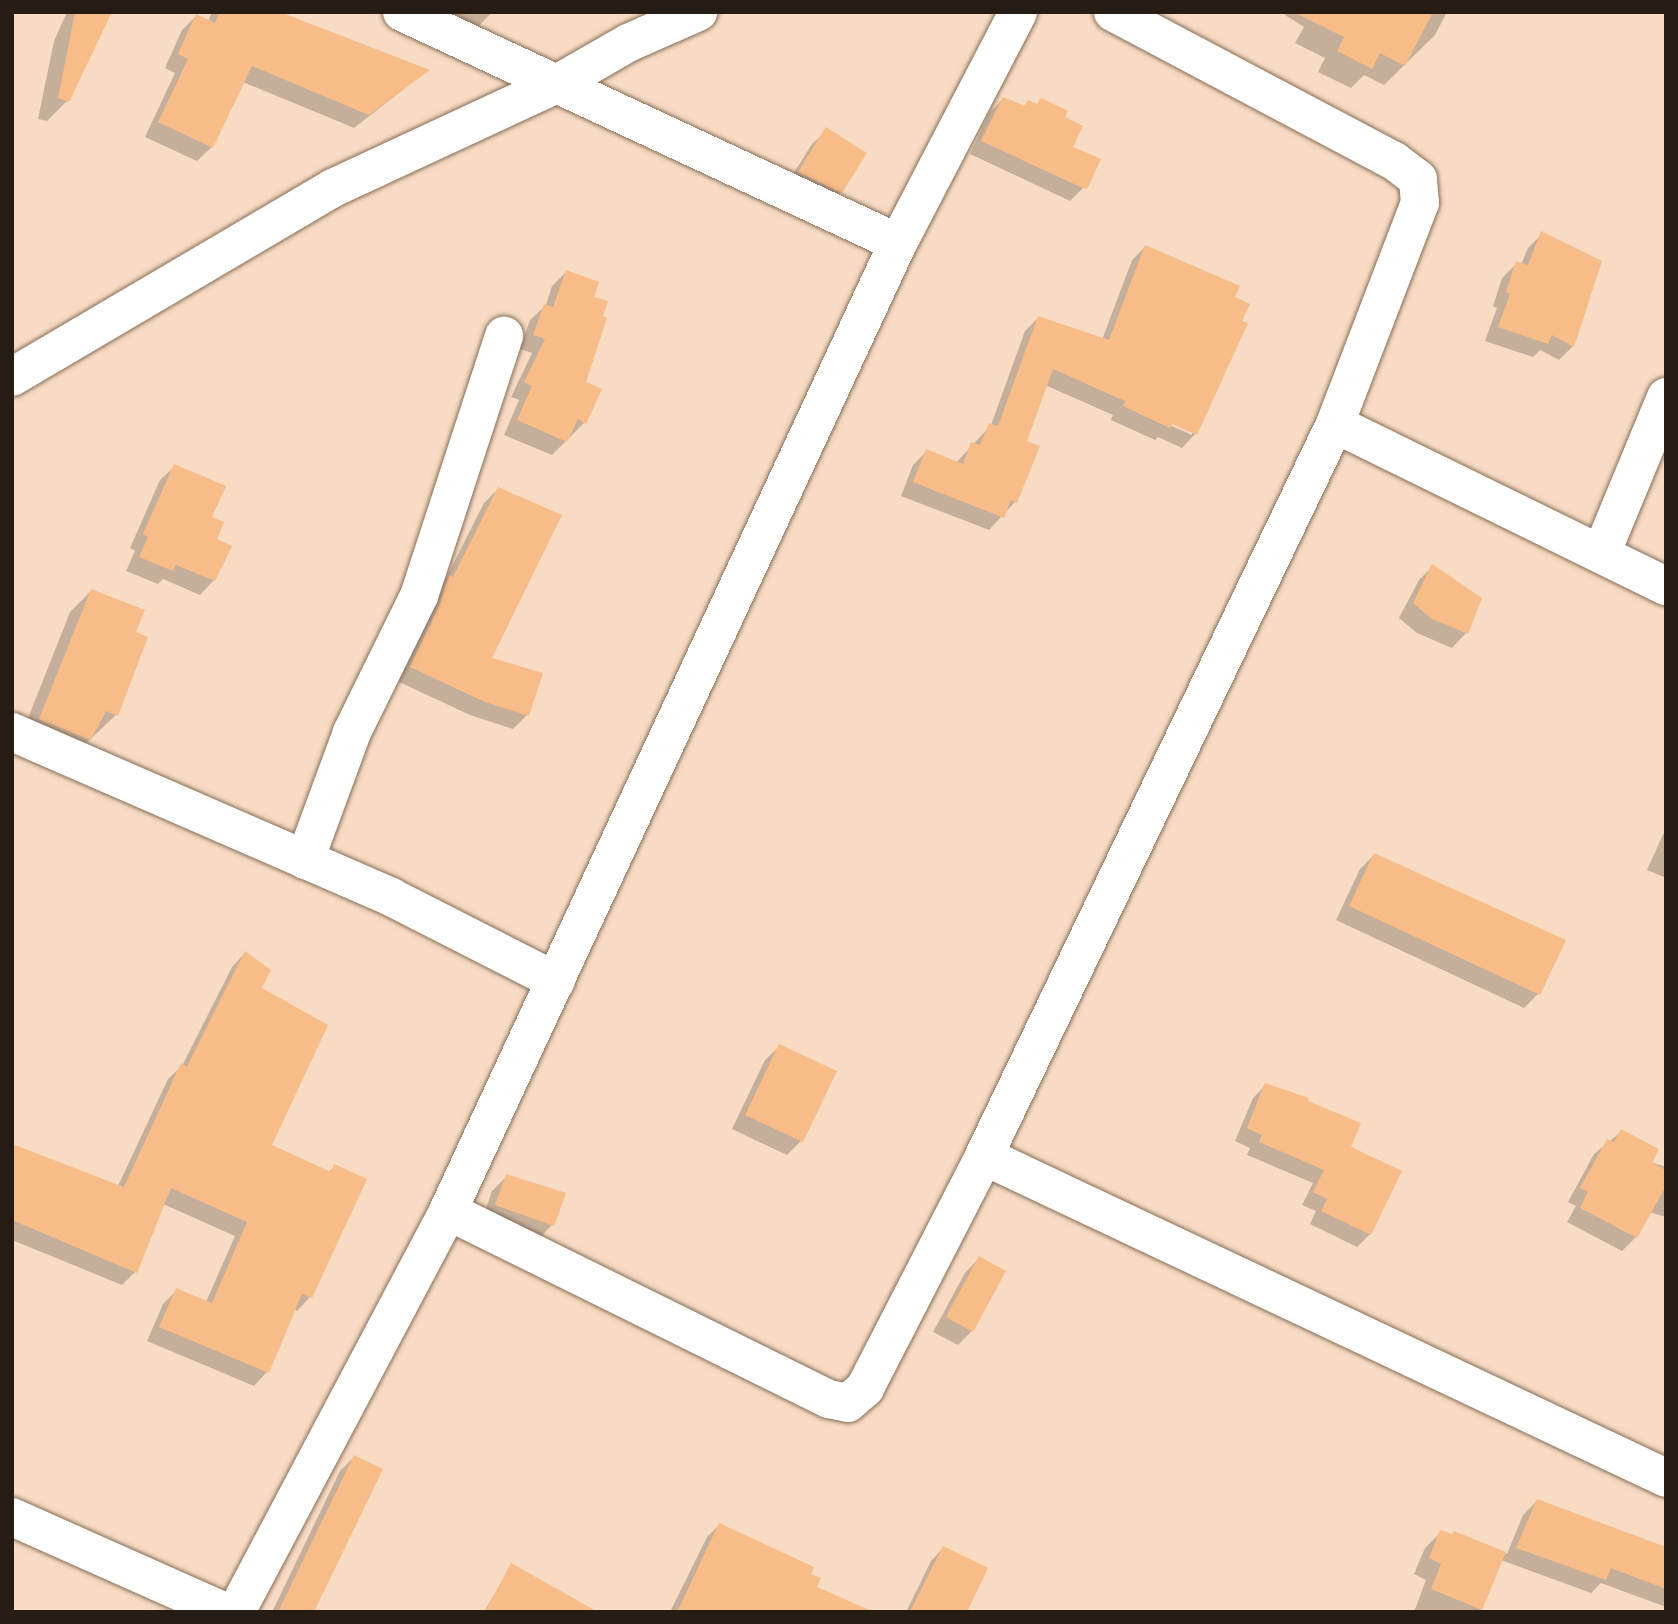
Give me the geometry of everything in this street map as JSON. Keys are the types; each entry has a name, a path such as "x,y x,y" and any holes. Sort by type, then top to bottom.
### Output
{"street":[{"path":"402,12 898,243"},
{"path":"12,377 333,188 555,85 628,43 698,12"},
{"path":"236,1612 448,1211 898,243 1018,12"},
{"path":"448,1211 829,1399 848,1403 865,1388 984,1156 1335,424 1420,203 1418,179 1394,161 1113,12"},
{"path":"305,860 352,732 419,596 504,337"},
{"path":"1601,554 1666,397"},
{"path":"1335,424 1666,586"},
{"path":"12,732 391,897 556,981"},
{"path":"984,1156 1666,1478"},
{"path":"12,1517 225,1612"}],"building":[{"path":"75,12 112,12 69,102 58,98"},
{"path":"219,12 280,12 430,70 369,115 252,66 213,148 158,122 188,59 178,54 196,14 215,23"},
{"path":"1293,12 1433,12 1405,66 1380,53 1372,69 1337,51 1344,37"},
{"path":"1003,97 1025,106 1028,100 1037,104 1041,98 1068,111 1065,117 1083,126 1073,147 1101,159 1088,187 1085,189 981,141"},
{"path":"826,127 867,153 842,193 798,172"},
{"path":"1541,231 1602,261 1574,347 1552,335 1548,344 1498,327 1510,294 1506,292 1516,261 1528,265"},
{"path":"1145,245 1240,286 1235,297 1250,304 1242,321 1248,323 1197,435 1172,424 1170,428 1123,406 1125,401 1053,369 1027,441 1040,446 1017,503 1011,500 1004,518 913,482 926,449 963,464 971,442 980,445 989,423 998,426 1038,316 1109,340"},
{"path":"566,270 599,282 594,297 608,301 603,316 607,318 586,382 602,389 586,424 578,419 567,442 517,420 532,386 524,382 545,339 533,335 544,304 553,307"},
{"path":"174,464 226,486 212,517 224,522 217,539 232,546 215,581 176,565 173,571 139,557 148,537 143,534"},
{"path":"498,487 562,515 492,658 543,673 529,716 485,702 410,667 439,606 449,575 453,577"},
{"path":"1432,564 1482,598 1468,634 1432,619 1413,603"},
{"path":"91,589 145,610 136,632 148,637 118,716 106,711 91,740 39,719"},
{"path":"1374,853 1566,940 1540,995 1349,906"},
{"path":"245,951 271,970 262,988 328,1025 272,1145 331,1172 334,1164 367,1179 312,1298 302,1294 269,1373 159,1327 176,1288 212,1303 247,1222 171,1188 137,1273 12,1220 12,1144 124,1187 181,1063 187,1067"},
{"path":"779,1044 837,1071 803,1142 745,1115"},
{"path":"1265,1083 1309,1098 1308,1101 1361,1123 1351,1147 1402,1171 1371,1235 1321,1211 1327,1199 1313,1192 1324,1170 1259,1142 1262,1135 1247,1128"},
{"path":"1621,1129 1659,1149 1652,1163 1666,1170 1666,1186 1637,1238 1580,1208 1588,1192 1580,1188 1607,1139 1614,1142"},
{"path":"506,1174 566,1193 554,1226 495,1205"},
{"path":"979,1256 1006,1271 973,1332 946,1317"},
{"path":"354,1455 383,1469 314,1612 278,1612"},
{"path":"1537,1499 1666,1547 1666,1589 1611,1568 1606,1580 1516,1548"},
{"path":"719,1523 814,1567 811,1574 821,1578 817,1587 874,1612 677,1612"},
{"path":"1440,1530 1452,1534 1454,1531 1506,1552 1482,1610 1431,1589 1441,1564 1429,1558"},
{"path":"943,1546 988,1568 967,1612 910,1612"},
{"path":"511,1563 598,1612 485,1612"}]}
